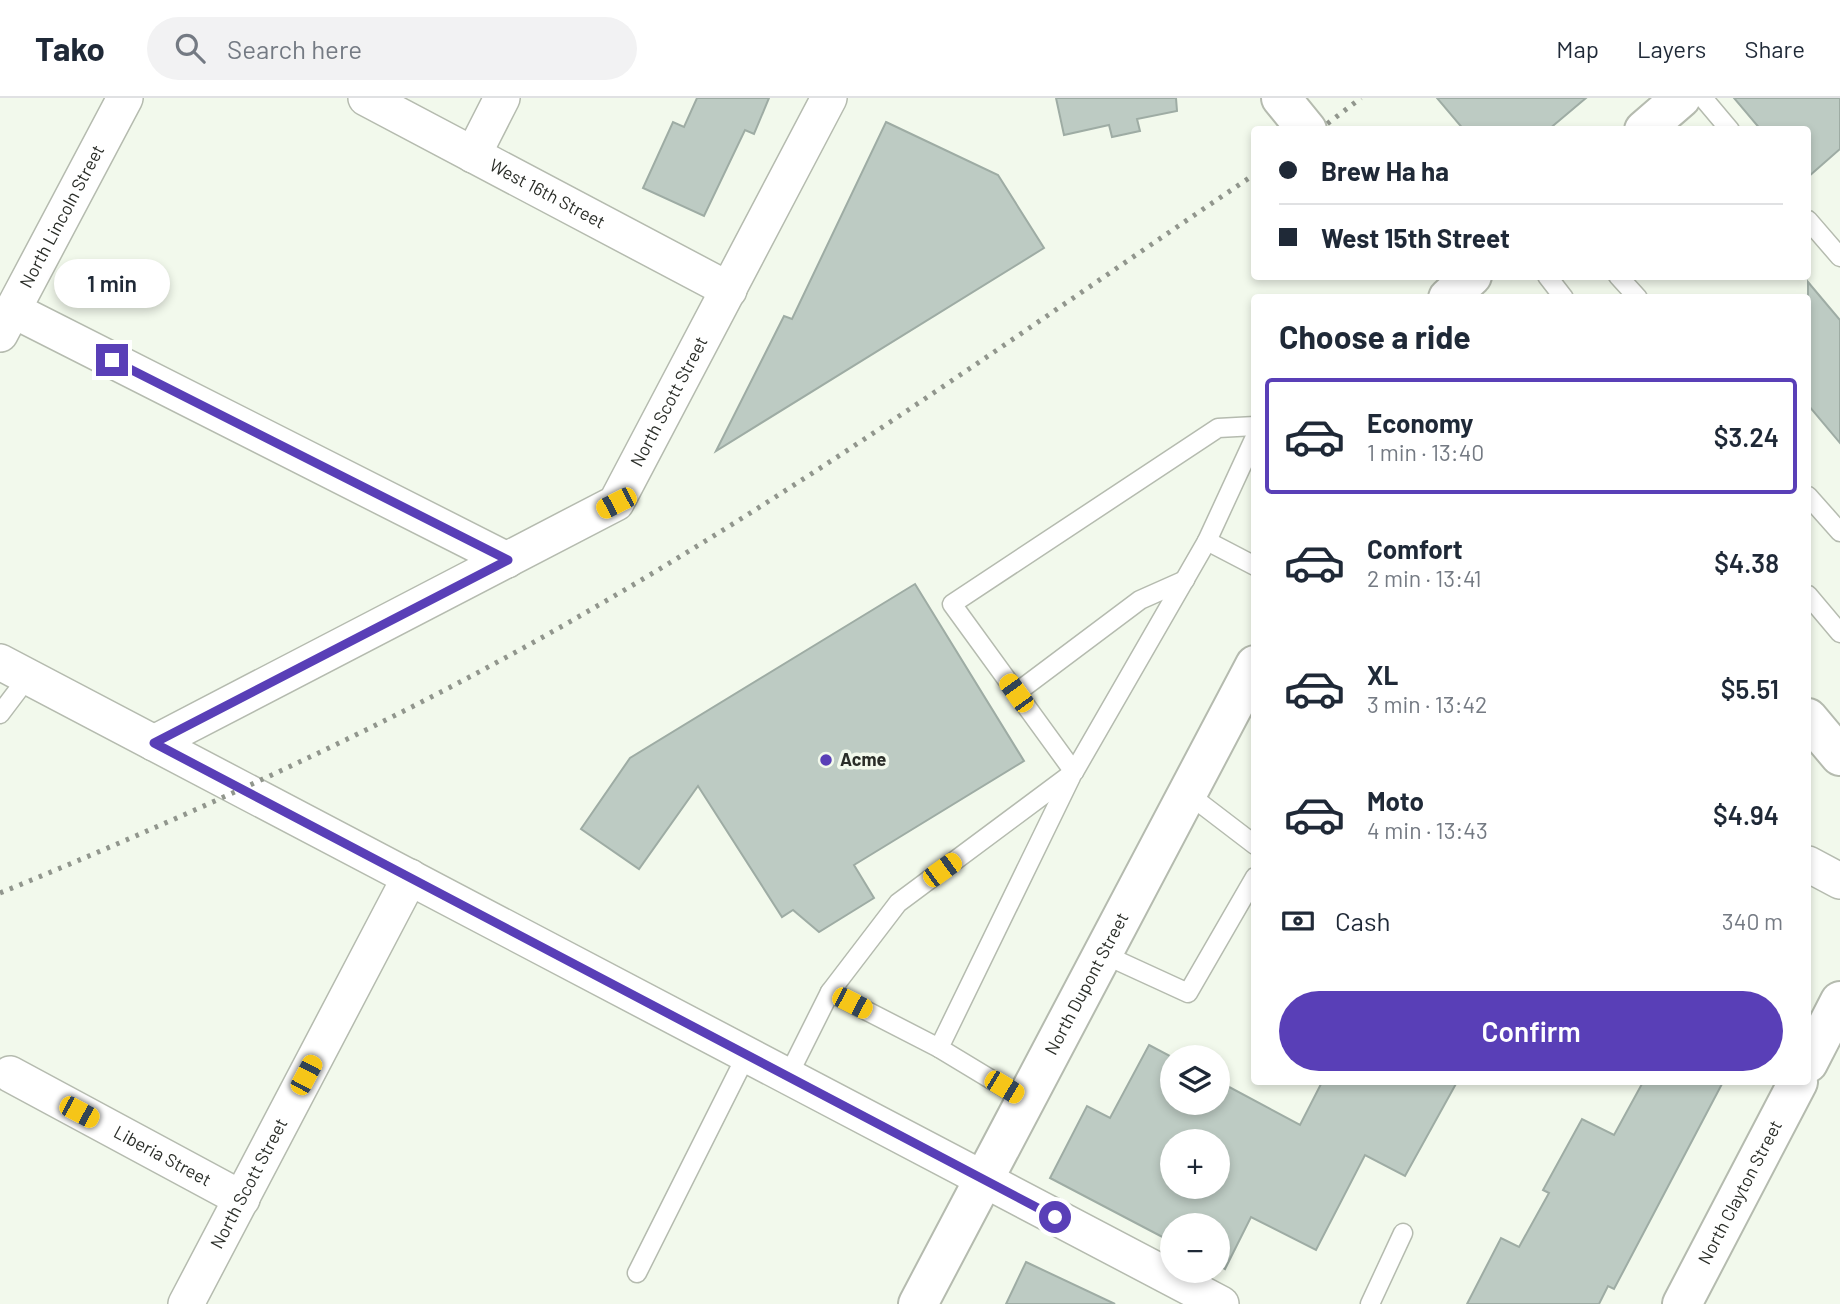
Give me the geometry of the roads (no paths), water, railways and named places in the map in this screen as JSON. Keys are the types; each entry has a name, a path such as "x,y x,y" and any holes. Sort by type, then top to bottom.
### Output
{"street":[{"name":"North Lincoln Street","path":"6,322 125,98"},
{"name":"West 16th Street","path":"366,98 729,290"},
{"path":"473,155 502,98"},
{"name":"North Scott Street","path":"154,743 616,503 829,98"},
{"path":"1281,98 1304,126"},
{"path":"1649,126 1681,98"},
{"path":"6,322 508,560"},
{"path":"14,669 1221,1304"},
{"name":"North Dupont Street","path":"919,1304 1251,673"},
{"path":"1811,722 1840,756"},
{"path":"1811,866 1840,881"},
{"name":"North Scott Street","path":"186,1304 410,877"},
{"path":"1811,1057 1840,1001"},
{"name":"Liberia Street","path":"10,1074 242,1199"},
{"name":"North Clayton Street","path":"1682,1304 1796,1085"}],"lane":[{"path":"1703,98 1727,126"},
{"path":"1811,223 1840,257"},
{"path":"1550,280 1561,294"},
{"path":"1622,280 1634,294"},
{"path":"1073,772 952,604 1218,428 1251,426"},
{"path":"939,1048 1073,772 1207,541 1251,446"},
{"path":"1811,499 1840,532"},
{"path":"1207,541 1251,564"},
{"path":"1016,693 1140,600 1185,580"},
{"path":"1811,599 1840,633"},
{"path":"0,714 14,669"},
{"path":"788,1076 830,992 898,903 1073,772"},
{"path":"1187,793 1251,842"},
{"path":"1103,954 1188,993 1251,884"},
{"path":"830,992 939,1048 1026,1100"},
{"path":"637,1273 747,1054"},
{"path":"1370,1304 1403,1233"}],"railway":[{"path":"1324,126 1361,98"},
{"path":"0,893 297,763 442,691 585,613 840,455 1251,177"}],"place":[{"name":"Acme","path":"826,760"}]}
